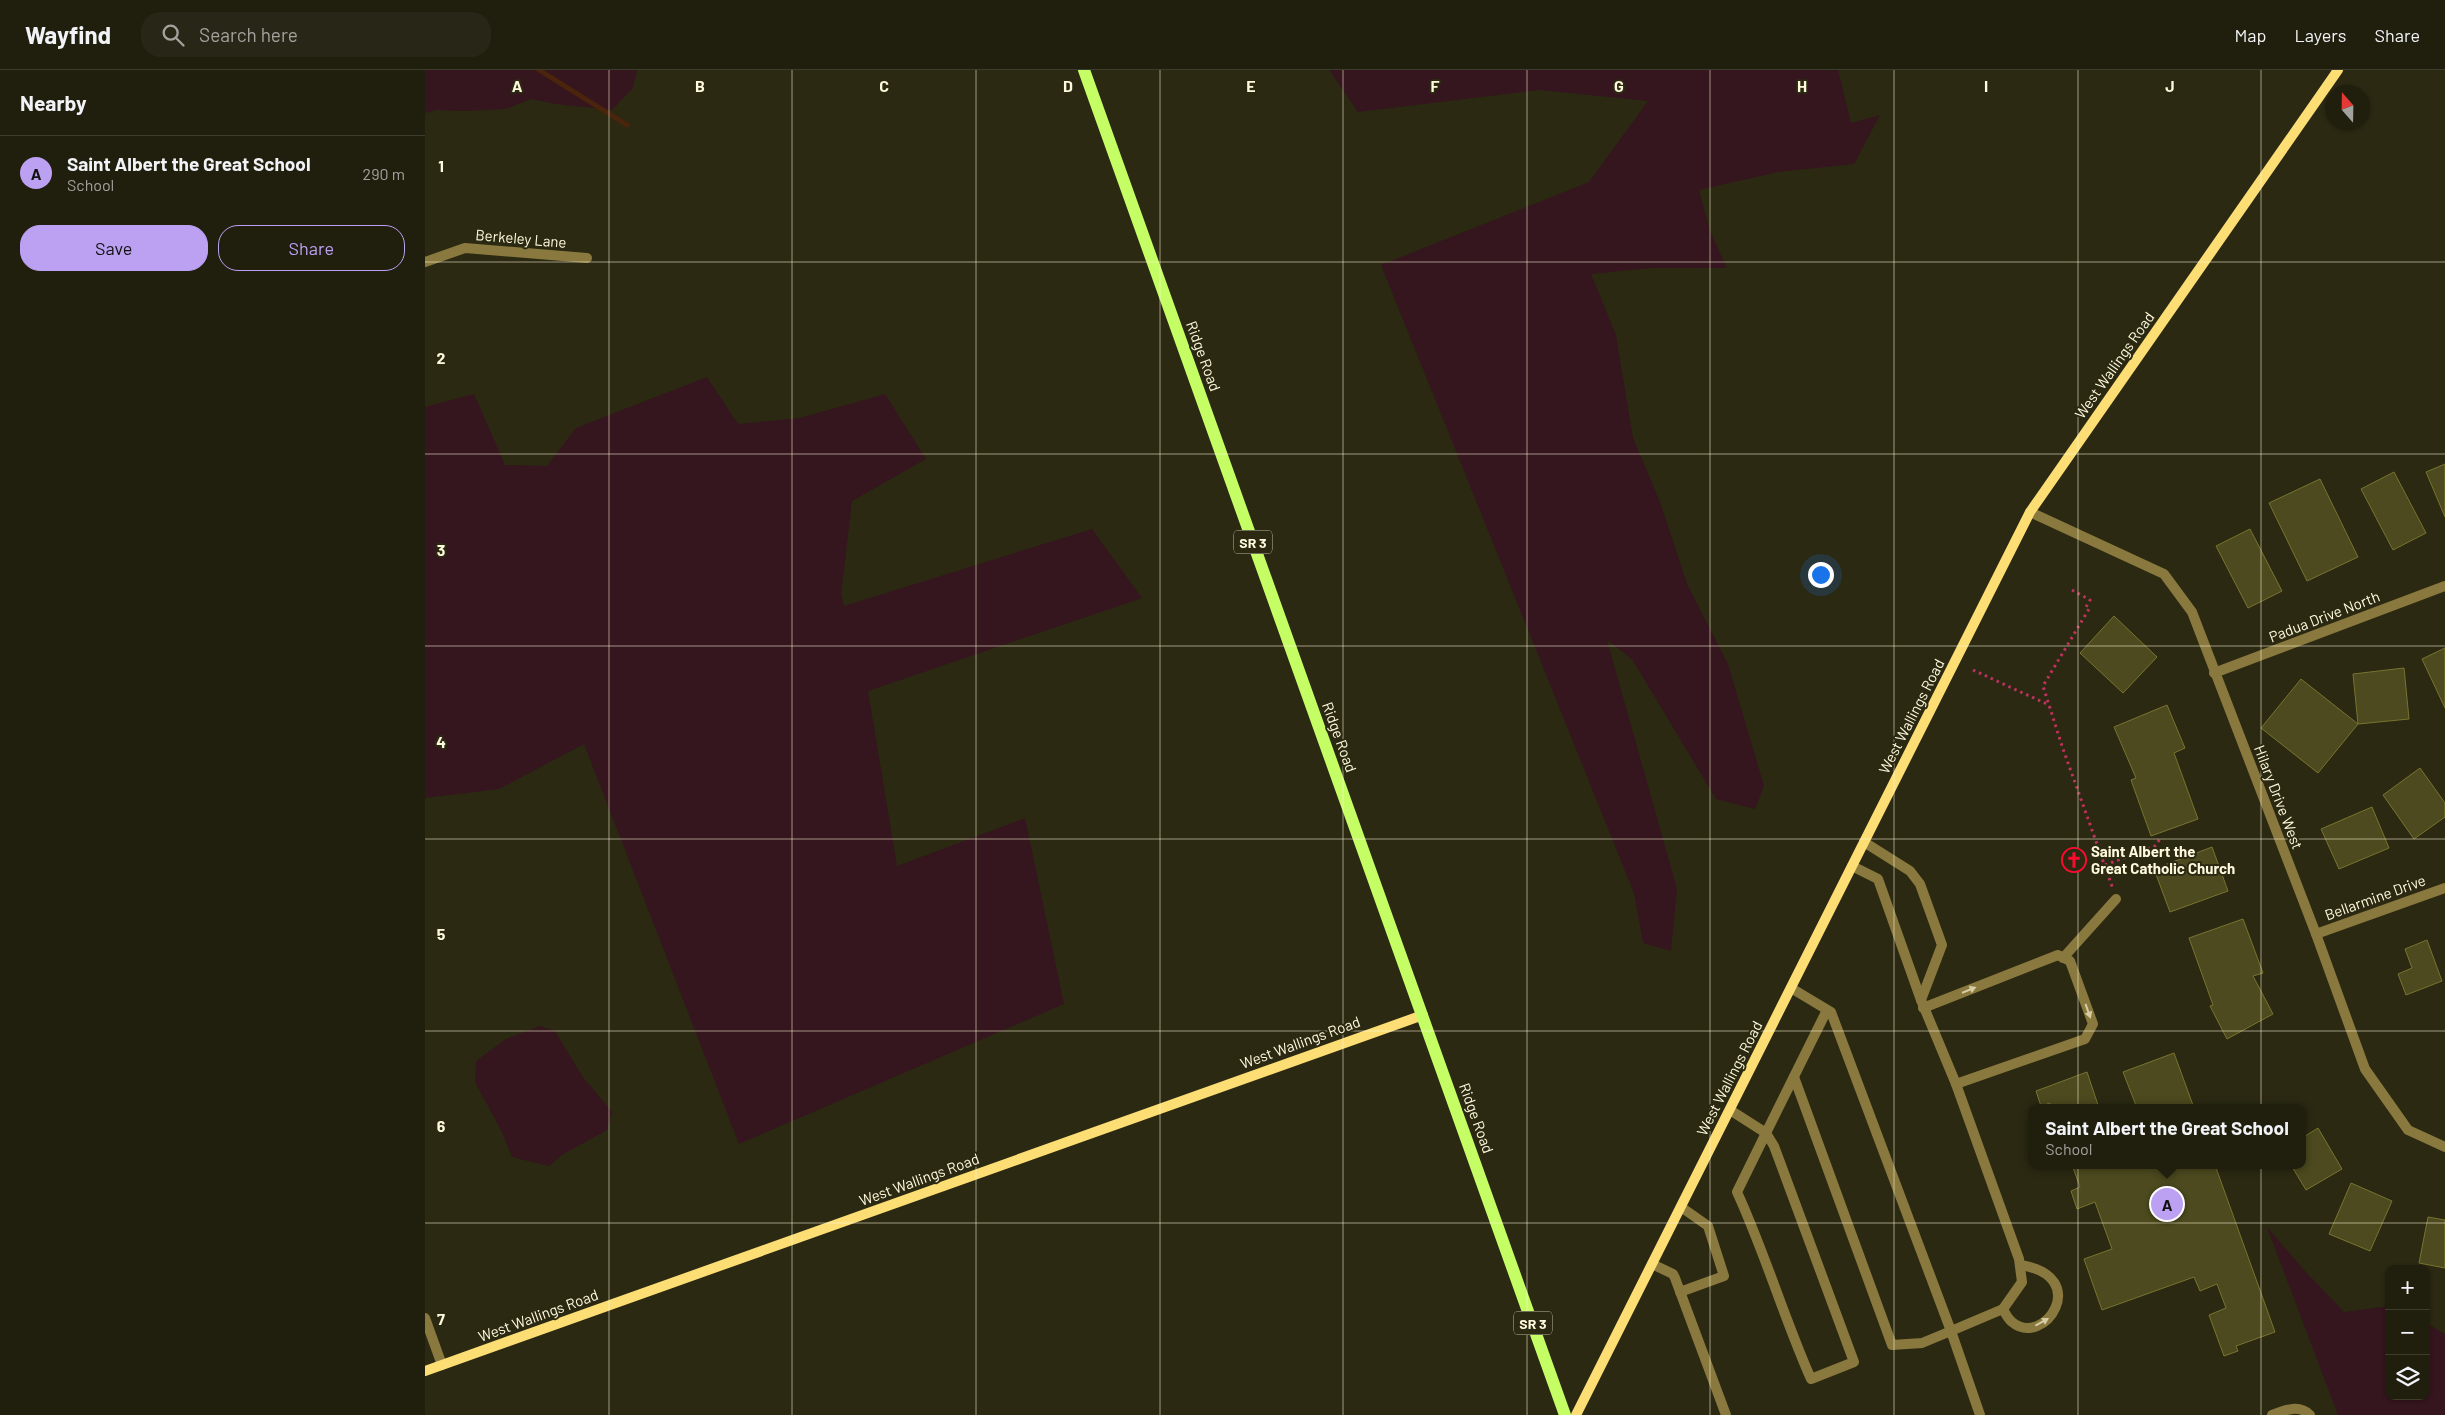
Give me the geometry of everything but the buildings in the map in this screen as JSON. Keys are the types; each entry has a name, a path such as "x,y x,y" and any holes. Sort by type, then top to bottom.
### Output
{"main road":[{"name":"Ridge Road","path":"1084,70 1565,1415"}],"street":[{"name":"West Wallings Road","path":"1577,1415 2030,512 2338,70"},
{"name":"Berkeley Lane","path":"425,262 465,248 587,258"},
{"name":"Hilary Drive West","path":"2030,512 2164,574 2192,612 2316,934 2365,1069 2408,1130 2445,1147"},
{"name":"Padua Drive North","path":"2214,673 2445,586"},
{"path":"1864,842 1910,871 1920,884 1926,898 1942,945 1922,1004"},
{"path":"1794,1078 1892,1345 1922,1343 2003,1309 2021,1282 2020,1265 1956,1084 1922,1004 1878,879 1852,866"},
{"name":"Bellarmine Drive","path":"2316,934 2445,888"},
{"path":"2063,958 2116,899"},
{"path":"1922,1004 2058,955 2070,961 2093,1024 2085,1039 1956,1084"},
{"path":"1791,988 1831,1012 1951,1331 1980,1415"},
{"path":"1730,1110 1766,1133 1774,1146 1854,1362 1811,1379 1790,1332 1753,1227 1737,1192 1766,1133 1794,1078 1827,1010"},
{"name":"West Wallings Road","path":"425,1371 1423,1014"},
{"path":"1681,1207 1708,1226 1725,1276 1681,1292"},
{"path":"1652,1264 1673,1274 1726,1415"},
{"path":"2003,1309 2012,1322 2025,1328 2041,1325 2052,1316 2058,1304 2057,1288 2051,1276 2037,1268 2020,1265"},
{"path":"425,1318 442,1365"},
{"path":"2272,1415 2290,1408 2306,1411 2310,1415"}],"path":[{"path":"2072,590 2089,600 2086,608 2089,609 2043,686 2116,899"},
{"path":"1973,670 2049,705"},
{"path":"2105,865 2155,846 2160,839"}],"shaded area":[{"path":"425,70 637,70 633,88 612,110 556,104 531,99 506,109 436,110 425,113"},
{"path":"1329,70 1838,70 1851,123 1880,115 1854,164 1778,172 1699,190 1710,231 1727,268 1651,268 1591,274 1616,335 1633,438 1660,502 1687,584 1728,664 1764,786 1755,809 1716,799 1632,659 1607,640 1677,889 1671,951 1643,943 1634,893 1381,265 1589,182 1648,101 1539,90 1358,112"},
{"path":"707,377 738,424 800,418 885,394 926,459 852,501 841,594 844,606 1092,529 1142,598 868,691 897,866 1025,818 1064,1004 739,1144 584,744 499,789 425,798 425,407 474,394 505,465 547,466 576,428"},
{"path":"540,1026 555,1031 582,1076 612,1112 607,1130 562,1155 549,1166 512,1157 502,1132 475,1082 476,1061 506,1039"},
{"path":"2267,1227 2344,1312 2385,1307 2385,1400 2430,1400 2430,1325 2445,1334 2445,1415 2338,1415"}],"waterway":[{"path":"539,70 627,125"}],"place":[{"name":"Saint Albert the Great Catholic Church","path":"2074,860"},
{"name":"Saint Albert the Great School","path":"2167,1204"}]}
